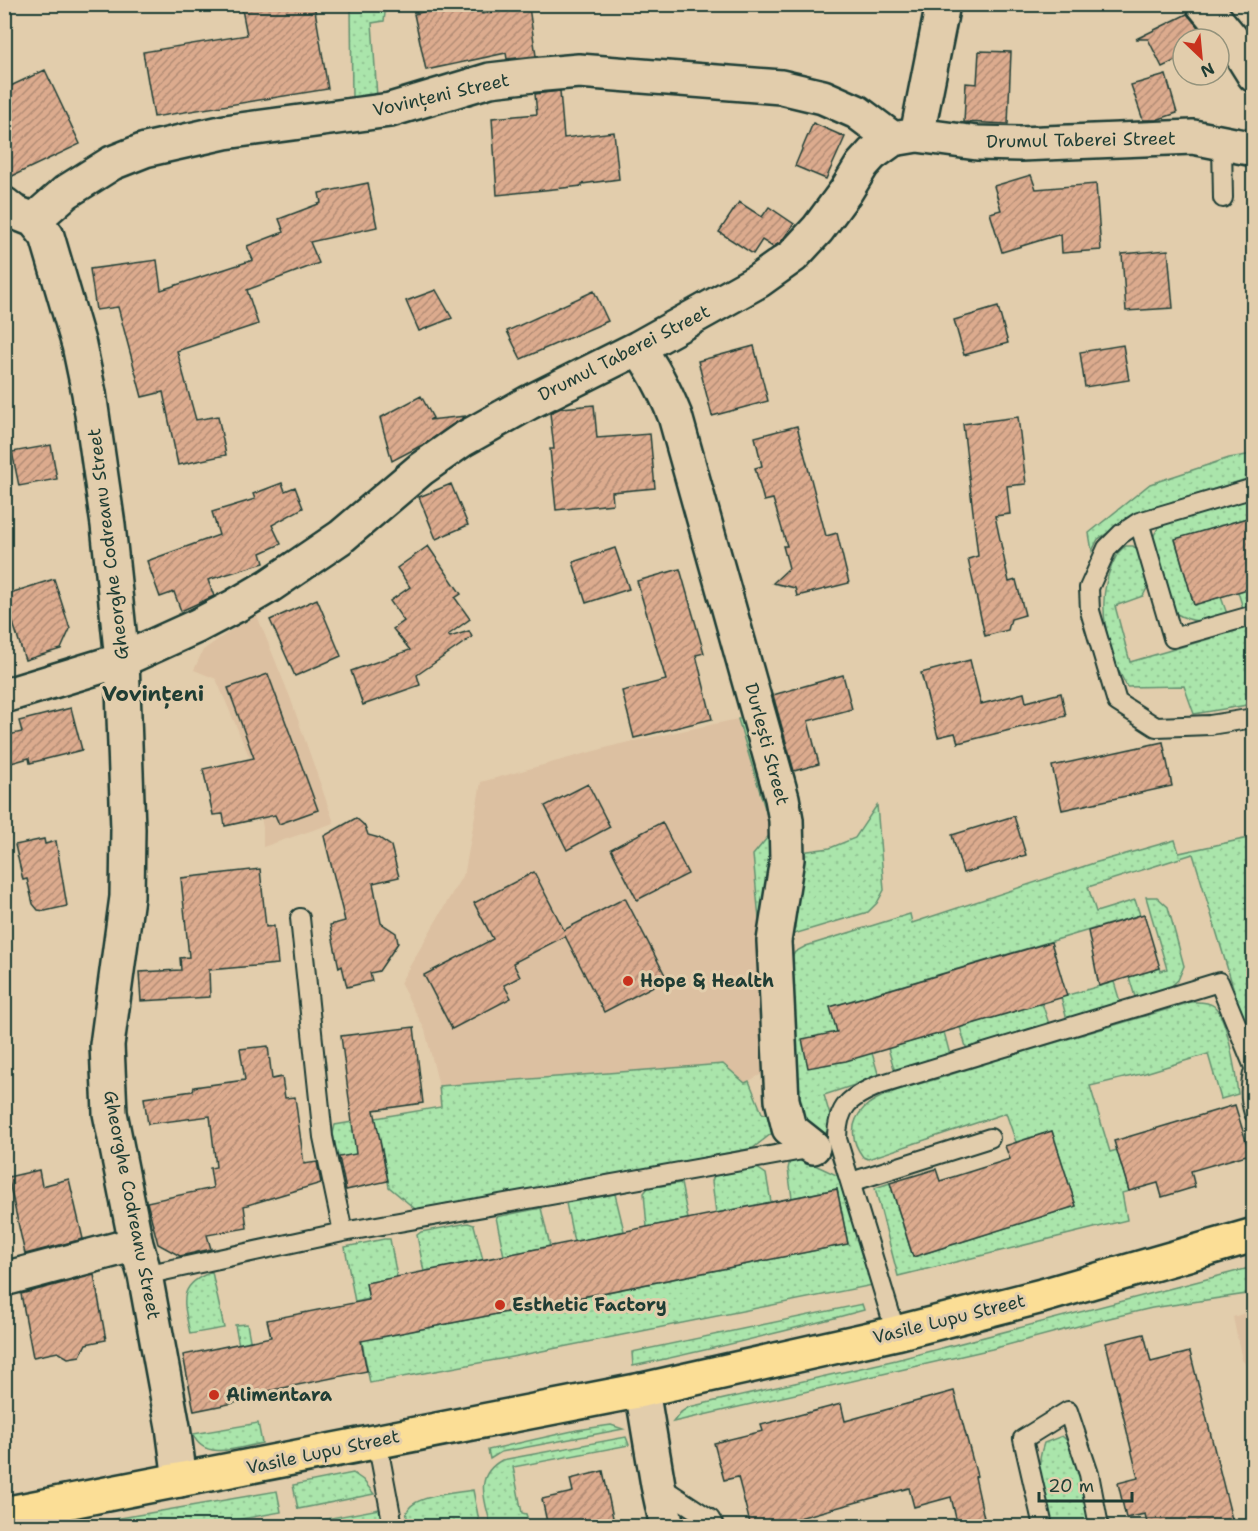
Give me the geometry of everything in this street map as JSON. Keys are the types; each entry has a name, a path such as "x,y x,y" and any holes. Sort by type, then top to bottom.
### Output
{"main road":[{"name":"Vasile Lupu Street","path":"4,1514 642,1390 896,1333 1042,1296 1254,1235"}],"street":[{"path":"905,137 944,4"},
{"path":"1203,4 1232,38 1254,75"},
{"name":"Vovințeni Street","path":"34,219 76,186 112,163 145,150 225,132 390,110 490,80 533,75 579,71 781,87 823,97 905,137"},
{"name":"Drumul Taberei Street","path":"4,696 122,660 197,626 269,586 342,537 421,469 462,440 528,403 638,348 758,281 793,256 818,229 872,154 905,137 999,143 1193,137 1254,149"},
{"path":"4,204 14,212 34,219"},
{"name":"Gheorghe Codreanu Street","path":"34,219 47,236 79,345 89,393 108,525 122,660 128,829 127,897 107,1046 110,1113 136,1244 145,1275 173,1427 180,1480"},
{"name":"Durlești Street","path":"638,348 652,366 663,386 678,425 782,798 786,820 787,859 774,941 782,1100 789,1128 813,1147"},
{"path":"4,1279 136,1244"},
{"path":"642,1390 658,1485 668,1527"}],"lane":[{"path":"1222,144 1223,198"},
{"path":"1254,488 1139,522 1121,534 1107,548 1089,588 1090,611 1117,702 1156,727 1210,725 1254,717"},
{"path":"1139,522 1173,638 1254,615"},
{"path":"300,918 323,1137 342,1232"},
{"path":"896,1333 837,1139 837,1120 848,1103 858,1094 879,1085 1219,982 1254,1068 1250,1082 1250,1102 1254,1113"},
{"path":"851,1182 990,1138"},
{"path":"145,1275 342,1232 813,1147 845,1162"},
{"path":"1043,1527 1023,1439 1068,1411 1089,1474 1099,1527"},
{"path":"377,1441 393,1527"},
{"path":"658,1485 705,1515 714,1527"}],"shaded area":[{"path":"256,613 290,697 334,823 263,847 263,828 252,763 216,679 194,670 203,650"},
{"path":"738,719 772,832 773,1068 745,1083 723,1064 439,1086 425,1030 400,983 465,871 481,782 620,744"},
{"path":"1248,1312 1253,1314 1253,1384 1250,1369 1242,1360 1233,1317"}],"green space":[{"path":"351,5 386,5 384,21 372,23 377,97 352,99"},
{"path":"1253,454 1253,477 1143,511 1098,539 1092,551 1089,533 1150,484 1229,458"},
{"path":"1253,495 1253,516 1175,540 1194,604 1221,597 1227,614 1200,621 1188,619 1173,612 1152,539 1158,528 1165,522"},
{"path":"1126,546 1133,546 1139,552 1148,586 1143,596 1115,606 1130,662 1253,626 1253,704 1194,714 1184,686 1127,687 1109,643 1104,611 1104,595 1112,565"},
{"path":"1253,587 1253,605 1243,608 1238,592"},
{"path":"751,717 771,789 778,832 779,862 768,930 777,1067 773,1068 753,855 772,832 738,719"},
{"path":"877,805 884,890 877,903 868,912 794,934 790,931 801,852 830,848 855,838"},
{"path":"1253,837 1253,1036 1249,1034 1243,1020 1193,854 1088,887 1096,912 1135,900 1140,915 830,1007 872,1053 879,1077 824,1095 831,1119 830,1128 824,1135 796,1122 788,964 795,952 806,946 910,914 912,923 1094,863 1175,840 1179,853"},
{"path":"1146,897 1157,897 1168,907 1184,966 1178,980 1167,990 1136,1000 1129,977 1160,968 1161,971 1167,969"},
{"path":"1114,982 1121,1005 1067,1020 1061,997"},
{"path":"1191,1002 1209,1003 1219,1012 1230,1047 1238,1094 1221,1099 1208,1054 1145,1073 1090,1086 1110,1152 1117,1150 1129,1191 1122,1193 1127,1220 898,1276 875,1188 890,1183 913,1257 1076,1206 1052,1131 1016,1142 1006,1113 868,1159 863,1157 859,1151 853,1132 856,1120 864,1108 871,1102 900,1090"},
{"path":"1042,1003 1049,1024 967,1050 960,1027"},
{"path":"944,1032 950,1055 895,1072 888,1048"},
{"path":"723,1064 745,1083 749,1081 762,1113 771,1116 776,1130 753,1148 420,1213 389,1187 382,1149 337,1158 333,1133 335,1125 441,1107 439,1086"},
{"path":"802,1159 845,1179 873,1285 370,1383 360,1332 375,1329 377,1338 848,1244 837,1189 792,1198 788,1169 790,1160"},
{"path":"757,1168 766,1174 771,1202 716,1213 712,1181 714,1176"},
{"path":"681,1183 688,1219 647,1227 644,1193 648,1188"},
{"path":"615,1194 624,1231 574,1242 566,1203"},
{"path":"541,1208 550,1246 504,1256 496,1217"},
{"path":"468,1223 474,1225 483,1260 424,1272 417,1235 421,1232"},
{"path":"390,1239 397,1277 366,1283 369,1299 355,1302 345,1247"},
{"path":"1253,1267 1253,1293 1152,1308 992,1349 673,1422 681,1412 689,1407 896,1360"},
{"path":"212,1272 224,1328 190,1334 185,1296 193,1283"},
{"path":"862,1304 864,1310 749,1340 633,1366 632,1352"},
{"path":"247,1324 260,1394 249,1396 235,1325"},
{"path":"258,1423 262,1443 234,1449 205,1448 198,1443 193,1434"},
{"path":"611,1425 623,1429 501,1452 490,1459 488,1450 577,1430"},
{"path":"1062,1436 1075,1448 1091,1526 1050,1526 1040,1485 1039,1465 1044,1443"},
{"path":"626,1437 629,1445 513,1467 522,1513 526,1514 530,1526 491,1526 484,1498 484,1481 493,1466 502,1460"},
{"path":"353,1473 363,1480 374,1494 298,1509 293,1485"},
{"path":"473,1490 479,1521 450,1526 409,1526 407,1512 417,1502 426,1498"},
{"path":"277,1491 281,1512 201,1526 74,1526"},
{"path":"379,1509 383,1526 300,1526 299,1524"}],"building":[{"path":"241,4 314,4 328,89 154,117 143,52 247,35"},
{"path":"422,4 480,4 482,14 529,7 536,56 507,59 506,53 426,70 414,14 423,12"},
{"path":"1187,14 1198,27 1171,27 1171,63 1162,67 1148,39 1136,39"},
{"path":"979,51 1011,52 1008,124 964,122 966,83 977,84"},
{"path":"45,70 80,144 4,180 4,89"},
{"path":"1166,75 1177,113 1156,120 1143,120 1131,85"},
{"path":"560,91 564,138 614,132 619,179 582,184 582,186 497,195 492,118 537,114 535,94"},
{"path":"813,123 845,137 826,179 795,166"},
{"path":"1031,175 1036,189 1096,184 1101,250 1062,253 1061,234 1002,252 990,213 1001,210 994,186"},
{"path":"368,183 377,227 310,242 319,263 247,290 258,324 177,351 196,420 218,416 226,455 178,465 163,392 142,397 118,307 96,310 90,269 157,260 161,290 253,260 247,246 284,232 279,219 321,203 319,193"},
{"path":"739,202 762,217 769,207 794,224 781,242 773,247 762,240 753,254 719,232"},
{"path":"1168,250 1173,308 1126,311 1122,254"},
{"path":"436,290 452,318 419,331 406,301"},
{"path":"594,291 608,321 521,359 507,331"},
{"path":"998,307 1008,343 964,355 954,320"},
{"path":"1123,345 1129,380 1085,387 1080,352"},
{"path":"754,346 768,401 712,416 698,361"},
{"path":"421,396 433,418 429,420 466,416 424,444 392,461 380,418"},
{"path":"594,405 597,438 650,434 655,488 612,492 613,504 556,510 550,449 554,449 550,413 561,408"},
{"path":"1018,417 1026,484 1007,486 1010,514 995,516 1009,582 1016,580 1025,615 1011,619 1008,630 985,636 968,559 978,556 963,424"},
{"path":"797,426 826,536 837,533 849,583 797,596 795,588 773,583 789,568 783,546 787,546 773,499 764,501 755,468 762,466 755,437"},
{"path":"51,445 57,479 19,486 12,452"},
{"path":"282,483 285,491 295,487 303,508 272,525 281,544 261,553 264,563 208,580 214,596 181,611 174,592 160,597 147,561 219,535 212,512 255,499 253,494"},
{"path":"451,484 468,525 436,539 419,497"},
{"path":"1254,516 1254,587 1194,605 1175,539"},
{"path":"428,546 461,594 455,598 470,619 448,635 450,637 469,631 472,637 417,675 420,685 363,705 351,671 410,650 393,629 404,621 390,601 410,587 397,568"},
{"path":"615,548 629,589 586,603 573,562"},
{"path":"680,569 704,653 696,655 712,719 634,738 622,691 666,680 637,581"},
{"path":"54,579 70,629 61,649 25,660 4,595"},
{"path":"317,599 341,656 295,676 270,620"},
{"path":"970,660 981,704 1024,693 1026,702 1061,693 1066,716 958,743 955,733 938,737 921,673"},
{"path":"268,674 318,810 279,824 275,815 225,826 223,814 213,815 203,769 254,758 228,688"},
{"path":"843,675 852,709 808,721 819,764 794,771 773,695"},
{"path":"71,708 82,750 30,763 29,758 4,765 4,736 22,732 19,721"},
{"path":"1163,742 1172,786 1062,810 1052,766"},
{"path":"588,784 610,827 567,850 545,806"},
{"path":"1014,816 1026,855 963,873 952,835"},
{"path":"356,818 365,826 368,835 379,838 391,846 399,877 373,883 381,923 396,933 398,943 379,971 370,973 372,981 347,987 342,966 339,968 330,925 345,921 324,836"},
{"path":"662,822 688,874 637,900 611,849"},
{"path":"44,839 45,844 56,841 67,906 45,911 38,910 33,904 27,879 23,880 15,845"},
{"path":"260,869 266,927 274,926 278,964 209,970 210,997 141,1001 139,972 181,970 180,958 189,957 181,878"},
{"path":"534,872 564,930 625,898 667,979 604,1012 565,936 513,963 520,977 504,985 511,998 452,1029 424,975 493,939 474,903"},
{"path":"1144,914 1160,968 1099,986 1088,931"},
{"path":"1051,942 1067,996 846,1061 808,1068 802,1039 837,1032 830,1007"},
{"path":"414,1027 423,1103 374,1110 388,1181 346,1190 339,1157 356,1154 341,1036"},
{"path":"268,1046 272,1079 282,1077 285,1098 295,1097 304,1164 317,1162 321,1183 244,1206 247,1228 207,1235 211,1249 180,1256 158,1244 147,1202 213,1188 210,1168 216,1167 210,1116 148,1124 144,1098 193,1091 194,1087 245,1080 240,1049"},
{"path":"1235,1105 1250,1154 1191,1171 1195,1187 1162,1197 1158,1183 1129,1191 1114,1141"},
{"path":"1052,1131 1076,1206 913,1257 890,1183 936,1169 940,1181 1010,1159 1005,1146"},
{"path":"39,1170 42,1186 69,1179 83,1239 25,1254 8,1177"},
{"path":"837,1189 848,1244 361,1341 367,1371 238,1397 239,1402 194,1411 183,1355 271,1337 267,1320 369,1300 366,1283"},
{"path":"94,1275 106,1340 86,1344 80,1356 68,1358 58,1352 33,1357 21,1294"},
{"path":"1144,1334 1151,1362 1190,1352 1234,1527 1148,1527 1145,1514 1126,1518 1118,1483 1138,1478 1106,1343"},
{"path":"954,1391 977,1476 975,1477 986,1527 958,1527 951,1497 914,1507 909,1488 766,1527 751,1527 738,1477 724,1480 714,1443 763,1431 761,1425 841,1404 845,1421"},
{"path":"603,1471 615,1527 548,1527 542,1499 573,1492 570,1479"}],"place":[{"name":"Hope & Health","path":"628,981"},
{"name":"Esthetic Factory","path":"500,1305"},
{"name":"Alimentara","path":"214,1395"}],"district":[{"name":"Vovințeni","path":"153,694"}]}
